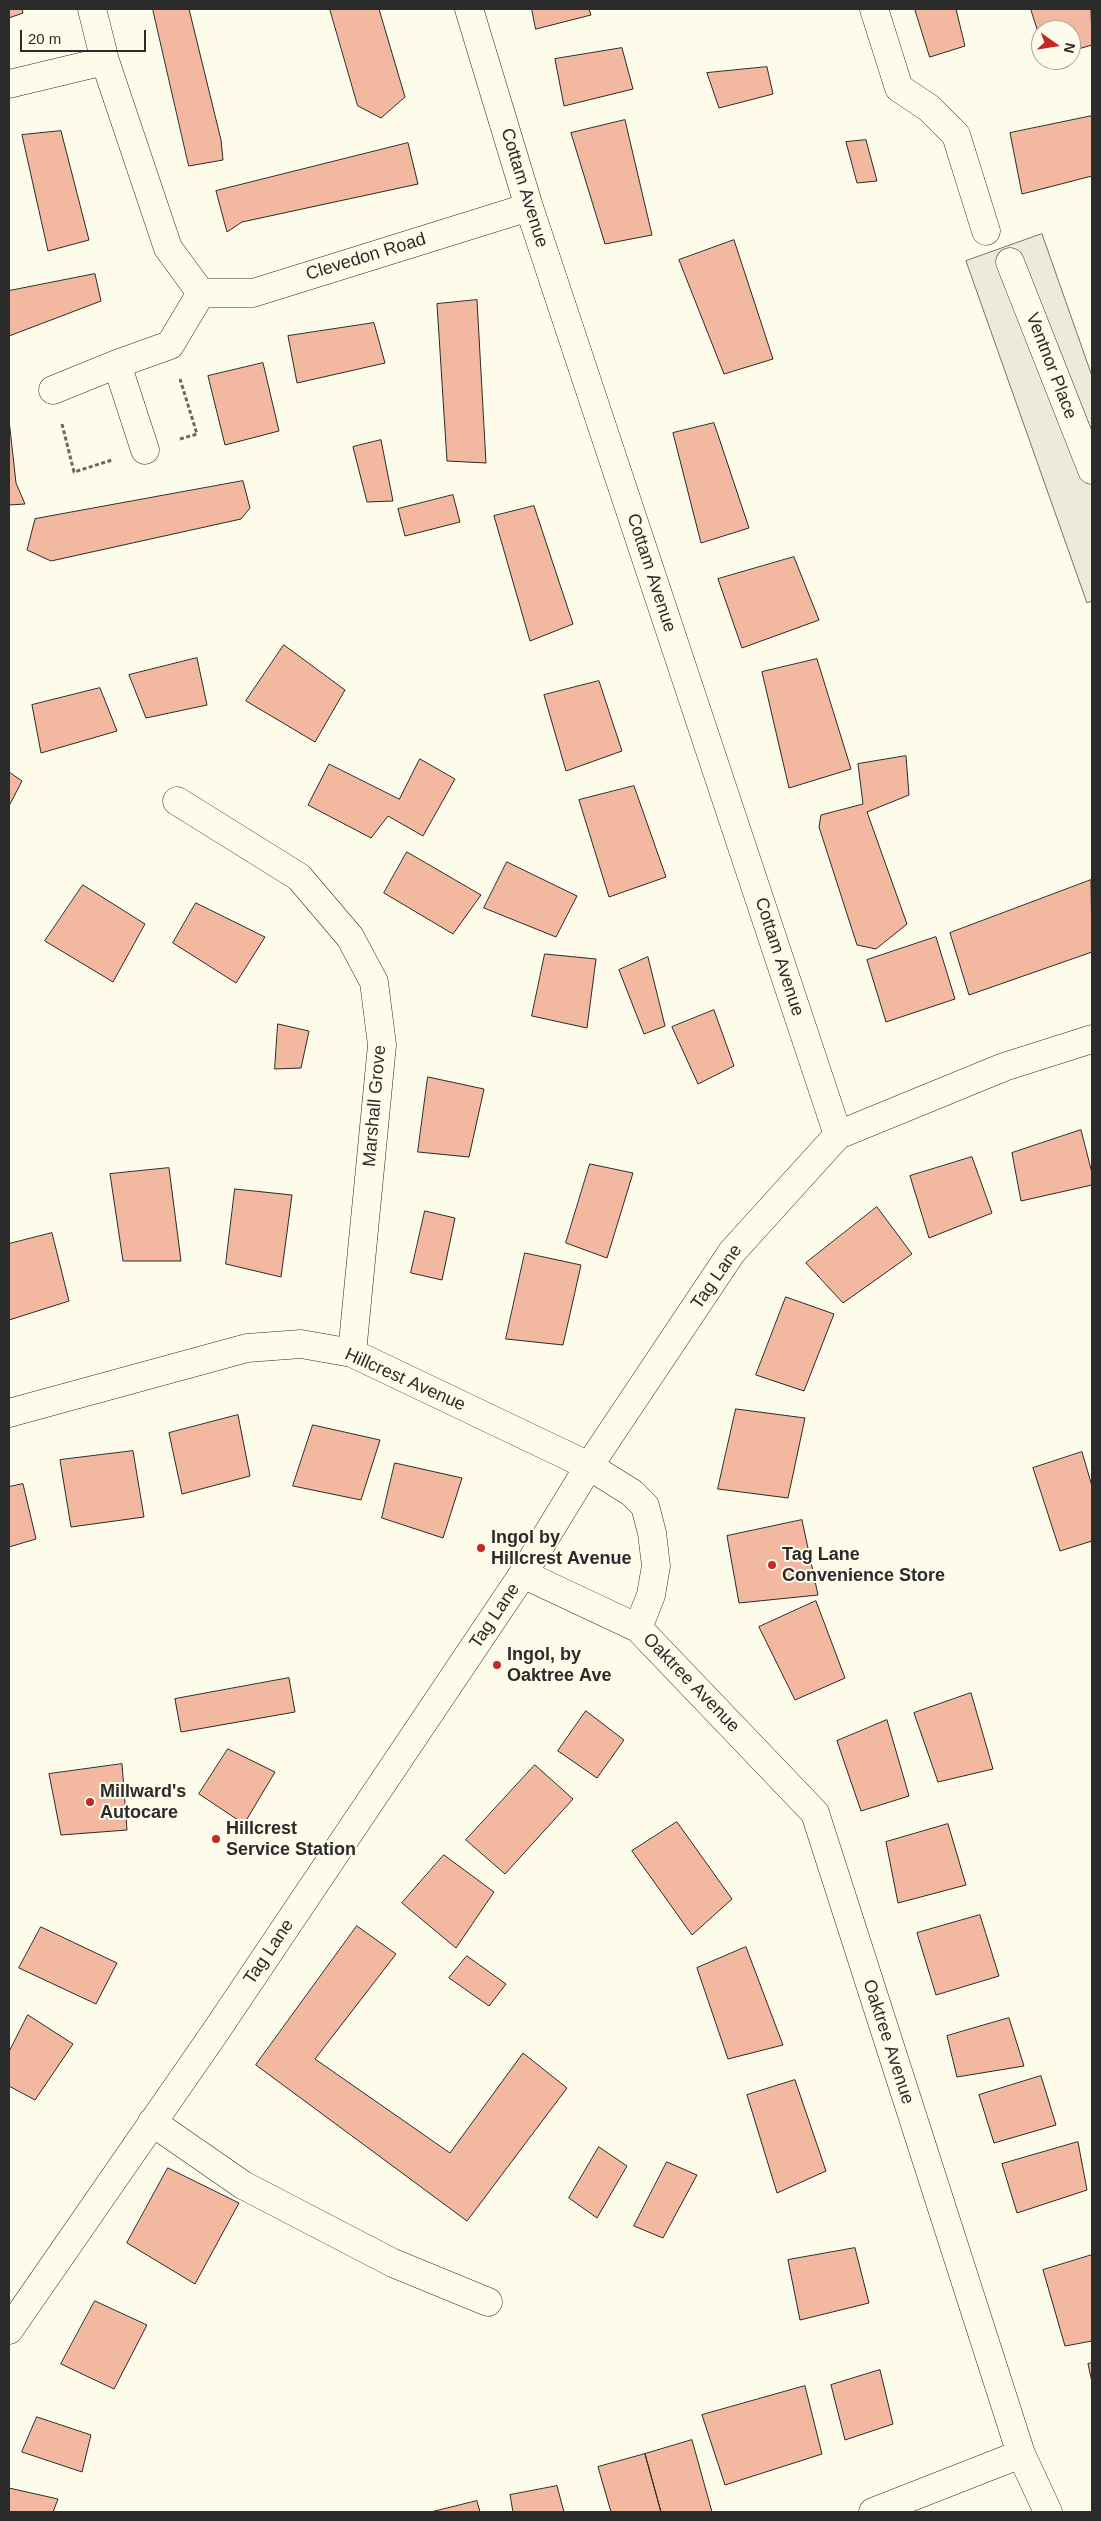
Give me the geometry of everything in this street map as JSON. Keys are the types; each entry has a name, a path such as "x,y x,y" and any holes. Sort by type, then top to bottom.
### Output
{"street":[{"path":"53,390 170,344 201,292 168,248 105,60 92,9"},
{"name":"Cottam Avenue","path":"470,9 529,207 838,1135"},
{"path":"874,9 899,88 929,108 956,136 986,231"},
{"path":"9,84 105,60"},
{"name":"Clevedon Road","path":"201,292 253,292 529,207"},
{"name":"Ventnor Place","path":"1010,262 1092,470"},
{"path":"117,364 145,450"},
{"name":"Marshall Grove","path":"177,801 299,876 350,937 374,982 382,1045 352,1353"},
{"name":"Tag Lane","path":"9,2330 216,2032 523,1574 589,1466 732,1252 838,1135 1004,1067 1092,1039"},
{"name":"Hillcrest Avenue","path":"9,1414 247,1348 301,1344 352,1353 589,1466"},
{"name":"Oaktree Avenue","path":"589,1466 632,1493 645,1506 652,1533 656,1566 651,1595 638,1628"},
{"name":"Oaktree Avenue","path":"523,1574 638,1628 815,1813 1021,2454 1048,2512"},
{"path":"152,2122 243,2185 394,2263 488,2302"},
{"path":"873,2512 1021,2454"}],"shaded area":[{"path":"1042,234 1092,376 1092,601 1087,603 966,261"}],"building":[{"path":"9,9 22,9 23,13 9,18"},
{"path":"153,9 189,9 221,140 223,160 189,166"},
{"path":"330,9 379,9 405,97 381,118 358,106"},
{"path":"532,9 589,9 591,15 536,29"},
{"path":"915,9 956,9 965,46 930,57"},
{"path":"1031,9 1091,9 1092,45 1081,48 1081,20 1034,20"},
{"path":"622,48 633,89 564,106 555,59"},
{"path":"767,67 773,94 719,108 707,73"},
{"path":"1092,116 1092,176 1022,194 1010,133"},
{"path":"625,120 652,235 605,244 571,133"},
{"path":"61,131 89,240 48,251 22,135"},
{"path":"866,140 877,181 857,183 846,142"},
{"path":"408,143 418,184 242,222 227,232 216,191"},
{"path":"734,240 773,359 724,374 679,260"},
{"path":"95,274 101,301 9,336 9,291"},
{"path":"477,300 486,463 447,461 437,304"},
{"path":"374,323 385,363 297,383 288,336"},
{"path":"263,363 279,431 225,445 208,376"},
{"path":"9,420 16,483 25,504 9,505"},
{"path":"714,423 749,528 701,543 673,433"},
{"path":"381,440 393,501 367,502 353,447"},
{"path":"243,481 250,508 241,519 51,561 27,550 35,519"},
{"path":"453,495 460,522 405,536 398,509"},
{"path":"534,506 573,624 530,641 494,516"},
{"path":"794,557 819,620 742,648 718,579"},
{"path":"284,645 345,690 315,742 246,701"},
{"path":"197,658 207,705 146,718 129,675"},
{"path":"817,659 851,769 789,788 762,672"},
{"path":"599,681 622,751 566,771 544,695"},
{"path":"100,688 117,731 41,753 32,705"},
{"path":"906,756 909,795 867,812 907,924 876,949 857,945 819,827 821,815 863,804 858,764"},
{"path":"420,759 455,779 423,836 388,816 371,838 308,805 329,764 399,799"},
{"path":"9,772 22,781 9,806"},
{"path":"634,786 666,877 609,897 579,800"},
{"path":"407,852 481,895 453,934 384,893"},
{"path":"507,862 577,896 556,937 484,908"},
{"path":"1091,880 1092,952 969,995 950,933"},
{"path":"83,885 145,924 113,982 45,941"},
{"path":"196,903 265,937 236,983 173,943"},
{"path":"936,937 955,999 886,1022 867,960"},
{"path":"545,954 596,959 587,1028 532,1016"},
{"path":"648,957 665,1026 644,1034 619,970"},
{"path":"714,1010 734,1066 698,1084 672,1027"},
{"path":"278,1024 309,1031 301,1068 275,1069"},
{"path":"428,1077 484,1089 469,1157 418,1152"},
{"path":"1081,1130 1092,1173 1092,1185 1021,1201 1012,1153"},
{"path":"972,1157 992,1213 929,1238 910,1176"},
{"path":"590,1164 633,1173 607,1258 566,1243"},
{"path":"169,1168 181,1261 123,1261 110,1174"},
{"path":"235,1189 292,1195 281,1277 226,1264"},
{"path":"877,1207 912,1254 843,1303 806,1263"},
{"path":"425,1211 455,1218 442,1280 411,1273"},
{"path":"52,1233 69,1301 9,1320 9,1244"},
{"path":"525,1253 581,1265 563,1345 506,1339"},
{"path":"786,1297 834,1314 804,1391 756,1375"},
{"path":"736,1409 805,1418 788,1498 718,1489"},
{"path":"238,1415 250,1476 182,1494 169,1433"},
{"path":"313,1425 380,1440 361,1500 293,1486"},
{"path":"133,1451 144,1517 71,1527 60,1460"},
{"path":"1082,1452 1092,1486 1092,1541 1060,1551 1033,1468"},
{"path":"395,1463 462,1478 443,1538 382,1518"},
{"path":"23,1484 36,1539 9,1547 9,1487"},
{"name":"Tag Lane Convenience Store","path":"802,1520 818,1595 739,1603 727,1536"},
{"path":"816,1601 845,1678 795,1700 759,1627"},
{"path":"289,1678 295,1712 181,1732 175,1699"},
{"path":"971,1693 993,1769 938,1782 914,1713"},
{"path":"586,1711 624,1740 597,1778 558,1751"},
{"path":"887,1720 909,1796 861,1811 837,1741"},
{"path":"228,1749 275,1772 244,1824 199,1794"},
{"name":"Millward's Autocare","path":"122,1764 127,1830 61,1835 49,1774"},
{"path":"535,1765 573,1799 505,1874 466,1840"},
{"path":"677,1822 732,1899 692,1935 632,1851"},
{"path":"948,1824 966,1885 898,1903 886,1842"},
{"path":"444,1855 494,1892 456,1948 402,1903"},
{"path":"980,1915 999,1976 936,1995 917,1933"},
{"path":"357,1926 396,1954 315,2059 450,2153 523,2053 567,2088 467,2221 256,2065"},
{"path":"41,1927 117,1963 96,2004 19,1968"},
{"path":"746,1947 783,2045 728,2059 697,1968"},
{"path":"467,1956 506,1984 489,2006 449,1978"},
{"path":"28,2015 73,2044 35,2100 9,2086 9,2052"},
{"path":"1009,2018 1024,2066 957,2077 947,2036"},
{"path":"1041,2076 1056,2125 994,2143 979,2095"},
{"path":"795,2080 826,2171 777,2193 747,2095"},
{"path":"1078,2142 1087,2190 1017,2213 1002,2164"},
{"path":"599,2147 627,2166 597,2218 569,2198"},
{"path":"667,2162 697,2175 663,2238 634,2226"},
{"path":"168,2168 239,2203 195,2284 127,2243"},
{"path":"855,2248 869,2303 800,2320 788,2260"},
{"path":"1092,2255 1092,2341 1065,2346 1043,2270"},
{"path":"95,2301 147,2325 114,2389 61,2364"},
{"path":"1092,2363 1092,2382 1088,2364"},
{"path":"880,2370 893,2424 845,2440 831,2385"},
{"path":"805,2386 822,2454 725,2485 702,2415"},
{"path":"37,2417 91,2435 82,2472 22,2452"},
{"path":"692,2440 712,2512 661,2512 645,2454"},
{"path":"645,2454 661,2512 611,2512 598,2467"},
{"path":"557,2486 564,2512 513,2512 510,2495"},
{"path":"9,2488 58,2499 53,2512 9,2512"},
{"path":"477,2501 480,2512 431,2512"}],"place":[{"name":"Ingol by Hillcrest Avenue","path":"481,1548"},
{"name":"Tag Lane Convenience Store","path":"772,1565"},
{"name":"Ingol, by Oaktree Ave","path":"497,1665"},
{"name":"Millward's Autocare","path":"90,1802"},
{"name":"Hillcrest Service Station","path":"216,1839"}]}
